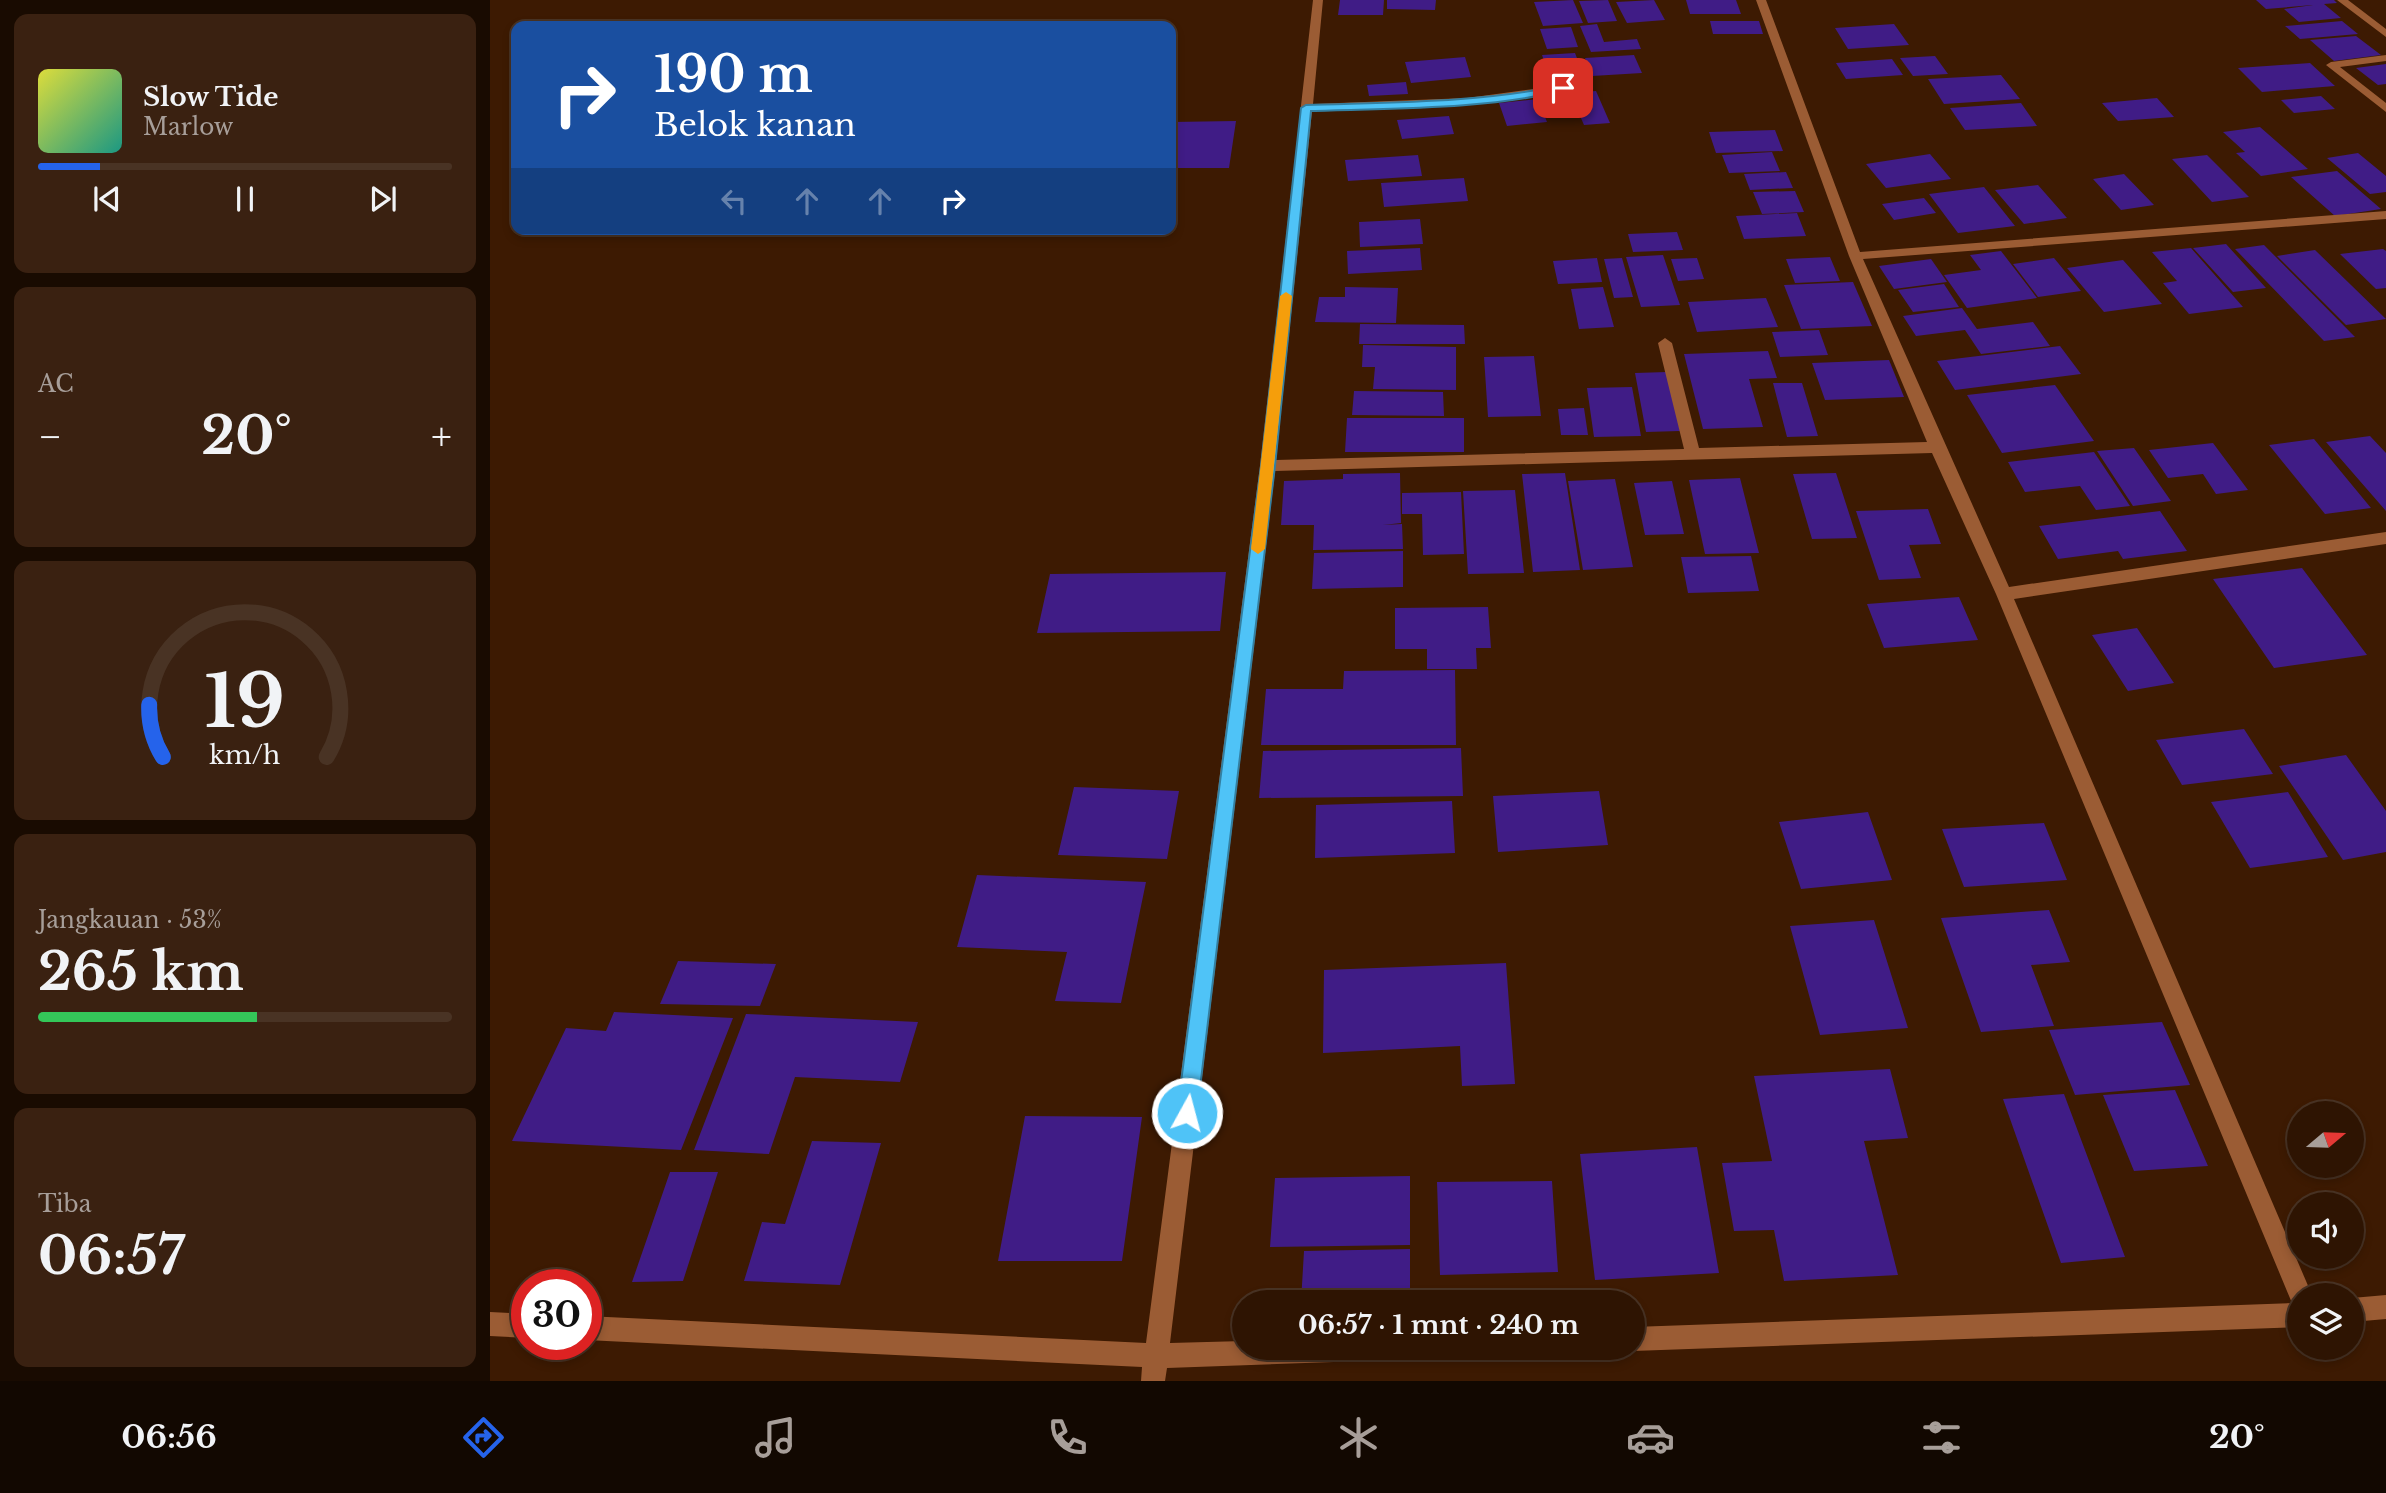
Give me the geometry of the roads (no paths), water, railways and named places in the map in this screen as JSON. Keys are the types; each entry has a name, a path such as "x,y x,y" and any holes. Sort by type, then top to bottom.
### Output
{"street":[{"path":"1153,1381 1268,466 1318,0"},
{"path":"1761,0 1855,256 2004,594 2295,1283"},
{"path":"2342,0 2386,34"},
{"path":"2386,58 2331,65 2386,109"},
{"path":"1306,108 1467,102 1527,96 1563,88"},
{"path":"1855,256 2386,215"},
{"path":"1665,343 1693,454"},
{"path":"1268,466 1937,447"},
{"path":"2004,594 2386,538"},
{"path":"2364,1309 2386,1307"},
{"path":"1645,1339 2287,1315"},
{"path":"490,1324 511,1325"},
{"path":"602,1329 1157,1356 1232,1353"}]}
